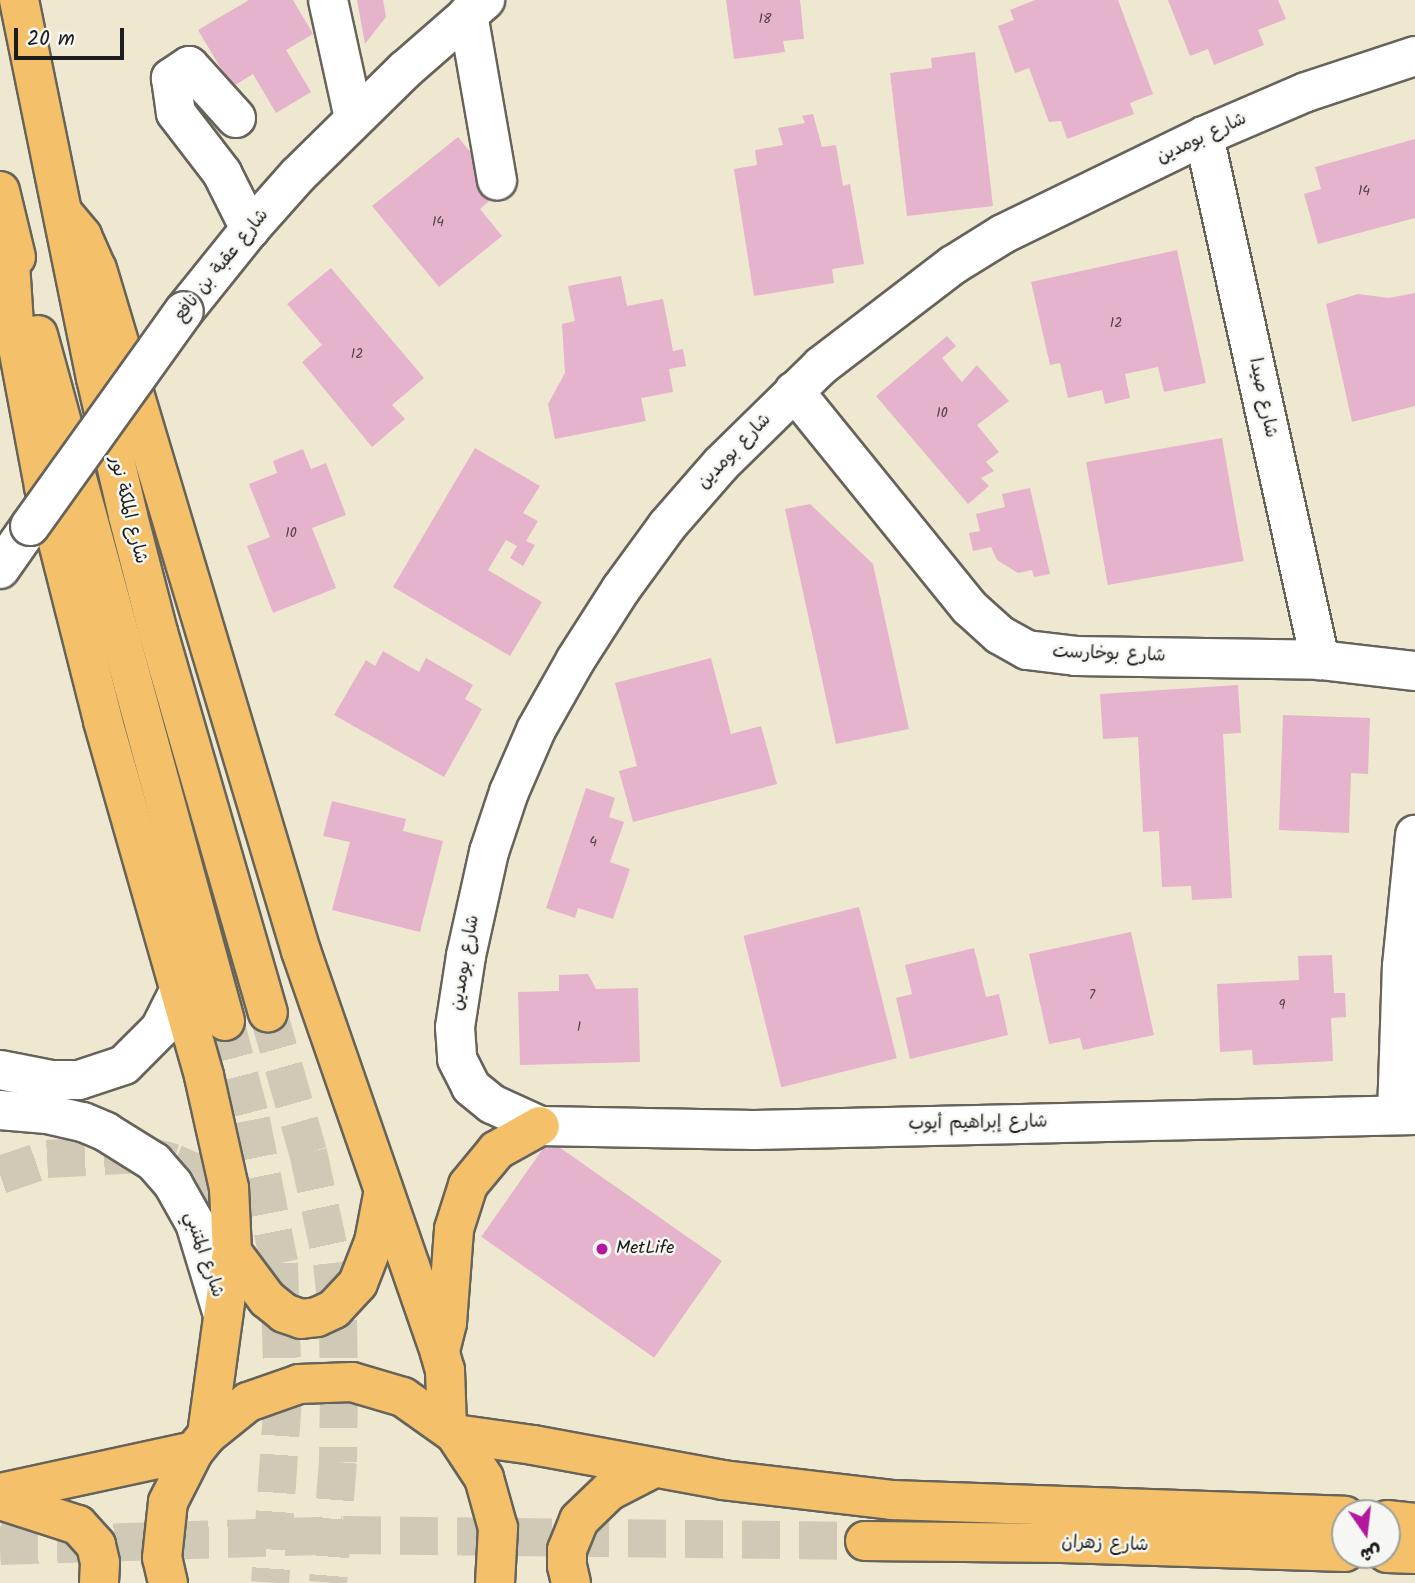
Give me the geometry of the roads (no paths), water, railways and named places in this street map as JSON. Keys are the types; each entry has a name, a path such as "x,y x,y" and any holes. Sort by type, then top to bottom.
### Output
{"main road":[{"name":"شارع الملكة نور","path":"19,0 96,378 128,516 177,699 268,1012"},
{"path":"0,191 8,232 225,1021"},
{"path":"63,213 82,236 97,269 301,951 383,1195 440,1353 445,1370 451,1431"},
{"path":"8,232 14,326 44,487 103,721 180,989 221,1145 233,1221 232,1252 223,1315 200,1443 168,1502 162,1559 168,1583"},
{"path":"440,1353 447,1323 454,1228 468,1185 497,1150 540,1126"},
{"path":"232,1252 267,1299 284,1313 301,1319 317,1317 334,1309 358,1283 374,1242 383,1195"},
{"path":"0,1493 200,1443 248,1402 299,1384 352,1382 403,1397 451,1431 484,1478 498,1528 495,1583"},
{"path":"451,1431 652,1469 790,1489 892,1500 1047,1503 1331,1515"},
{"path":"571,1583 566,1566 567,1550 579,1520 609,1491 652,1469"},
{"path":"0,1500 78,1525 96,1545 100,1563 99,1583"},
{"name":"شارع زهران","path":"865,1541 1331,1552"}],"street":[{"path":"328,0 354,118"},
{"path":"477,7 497,180"},
{"name":"شارع عقبة بن نافع","path":"8,550 184,312 250,229 354,118 477,7"},
{"name":"شارع بومدين","path":"540,1126 492,1104 471,1087 460,1069 455,1046 455,1027 466,956 489,852 509,792 536,730 621,589 667,526 720,464 794,390 857,337 979,248 1205,136 1306,92 1415,56"},
{"path":"236,118 189,66 172,78 176,113 222,173 250,229"},
{"name":"شارع صيدا","path":"1205,136 1320,660"},
{"name":"شارع بوخارست","path":"794,390 970,608 1000,635 1027,650 1076,656 1320,660 1415,671"},
{"path":"1406,1115 1402,966 1413,857"},
{"path":"0,1070 51,1080 79,1080 124,1065 160,1029 180,989"},
{"name":"شارع المتنبي","path":"0,1110 47,1114 83,1122 106,1132 154,1162 173,1184 195,1223 223,1315"},
{"name":"شارع إبراهيم أيوب","path":"540,1126 754,1130 1406,1115"}],"tunnel":[{"path":"268,1012 308,1152 332,1263 338,1320 338,1462 328,1583"},
{"path":"225,1021 251,1120 279,1263 283,1398 270,1583"},
{"path":"0,1175 47,1159 141,1154 174,1163 210,1179 248,1212"},
{"path":"0,1528 50,1544"},
{"path":"0,1546 343,1535 865,1541"}],"place":[{"name":"MetLife","path":"602,1249"}]}
